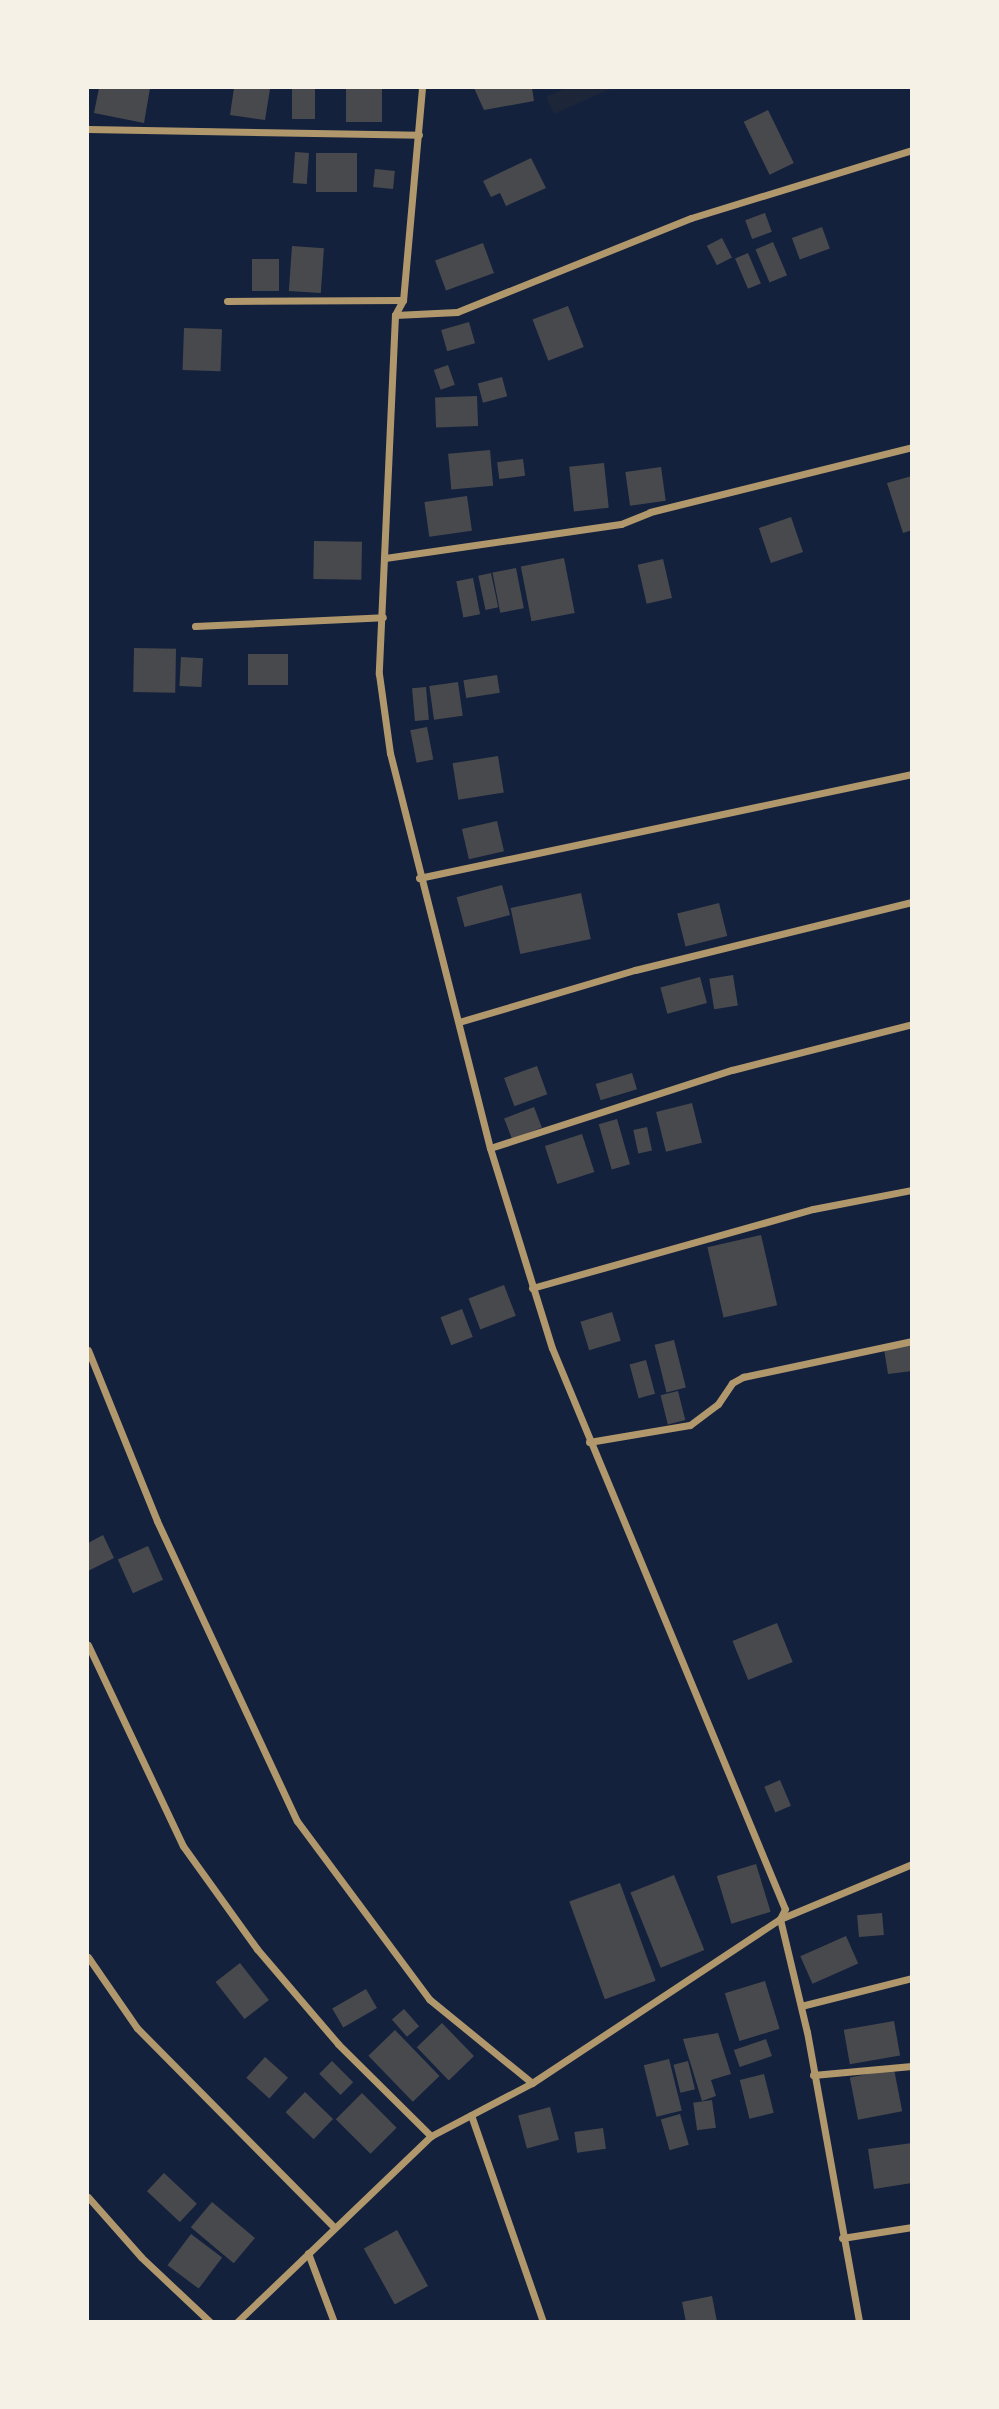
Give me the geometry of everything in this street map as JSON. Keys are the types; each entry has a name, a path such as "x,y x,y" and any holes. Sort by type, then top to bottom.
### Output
{"street":[{"path":"422,88 403,300 395,315 379,674 390,753 419,878 490,1148 532,1288 589,1442 785,1909 780,1919 801,2006 859,2322"},
{"path":"88,129 419,135"},
{"path":"395,315 457,312 691,218 912,150"},
{"path":"227,301 403,300"},
{"path":"385,558 621,524 650,512 912,447"},
{"path":"195,626 383,617"},
{"path":"419,878 912,774"},
{"path":"459,1022 635,970 912,902"},
{"path":"490,1148 732,1070 912,1024"},
{"path":"532,1288 813,1209 912,1190"},
{"path":"589,1442 691,1425 718,1404 732,1383 743,1377 912,1341"},
{"path":"88,1350 157,1521 298,1821 429,1999 532,2083"},
{"path":"88,1645 183,1846 257,1949 329,2033 430,2136"},
{"path":"237,2322 430,2136 532,2083 780,1919 912,1864"},
{"path":"88,1957 137,2028 335,2228"},
{"path":"801,2006 912,1978"},
{"path":"813,2075 912,2066"},
{"path":"471,2115 543,2322"},
{"path":"88,2197 141,2257 210,2322"},
{"path":"842,2238 912,2227"},
{"path":"308,2253 334,2322"}],"shaded area":[{"path":"566,88 612,88 554,114 546,97"}],"building":[{"path":"99,88 150,88 144,123 94,113"},
{"path":"234,88 270,89 265,120 230,115"},
{"path":"292,88 315,88 315,119 292,119"},
{"path":"346,88 382,88 382,122 346,122"},
{"path":"474,88 532,88 534,101 484,110"},
{"path":"768,110 794,163 770,175 744,122"},
{"path":"295,152 309,153 307,184 293,183"},
{"path":"316,153 357,153 357,192 316,192"},
{"path":"531,158 546,188 506,206 500,193 491,197 483,181"},
{"path":"375,169 395,171 393,189 373,187"},
{"path":"765,213 772,232 752,239 745,220"},
{"path":"822,227 830,249 800,260 792,238"},
{"path":"722,238 732,258 717,265 707,246"},
{"path":"773,242 787,275 770,283 756,249"},
{"path":"483,243 494,273 446,291 435,260"},
{"path":"292,246 324,248 321,293 289,291"},
{"path":"748,253 761,283 748,289 735,258"},
{"path":"252,259 279,259 279,291 252,291"},
{"path":"568,306 584,347 548,361 533,320"},
{"path":"469,322 475,343 447,351 441,330"},
{"path":"184,328 222,329 221,371 183,370"},
{"path":"448,365 455,385 441,390 434,370"},
{"path":"502,377 507,396 483,403 478,383"},
{"path":"477,396 478,426 436,427 435,397"},
{"path":"490,450 493,486 451,490 448,454"},
{"path":"523,459 525,476 499,479 497,462"},
{"path":"604,463 609,508 574,511 569,467"},
{"path":"661,467 666,501 630,506 625,472"},
{"path":"912,476 912,530 903,533 887,483"},
{"path":"467,496 472,531 429,537 424,502"},
{"path":"791,517 803,552 771,563 759,528"},
{"path":"314,541 362,542 361,580 313,579"},
{"path":"564,558 575,613 531,621 521,566"},
{"path":"663,559 672,598 647,604 638,565"},
{"path":"516,568 524,608 500,613 492,573"},
{"path":"491,573 498,607 486,610 478,576"},
{"path":"473,578 480,614 463,618 456,581"},
{"path":"134,648 176,649 175,693 133,692"},
{"path":"248,654 288,654 288,685 248,685"},
{"path":"181,657 203,658 201,687 179,686"},
{"path":"497,675 500,693 466,698 463,680"},
{"path":"458,682 463,716 434,720 429,686"},
{"path":"426,687 429,720 415,721 412,688"},
{"path":"427,727 433,759 417,763 410,730"},
{"path":"498,756 504,793 458,800 453,763"},
{"path":"497,821 504,851 469,859 462,829"},
{"path":"502,885 510,915 465,927 457,897"},
{"path":"581,893 591,939 520,954 511,908"},
{"path":"719,903 727,936 686,946 677,913"},
{"path":"733,975 738,1006 714,1009 709,979"},
{"path":"700,977 707,1003 667,1014 660,988"},
{"path":"537,1066 547,1094 514,1106 504,1078"},
{"path":"632,1073 637,1089 601,1100 596,1084"},
{"path":"692,1103 702,1143 666,1152 656,1112"},
{"path":"534,1107 542,1128 512,1139 504,1118"},
{"path":"617,1119 630,1164 612,1169 599,1124"},
{"path":"647,1127 652,1150 638,1153 633,1130"},
{"path":"582,1134 594,1172 557,1184 545,1146"},
{"path":"761,1235 777,1305 724,1318 707,1247"},
{"path":"504,1285 516,1316 480,1329 469,1299"},
{"path":"462,1309 473,1337 451,1345 441,1317"},
{"path":"612,1312 621,1341 589,1350 580,1322"},
{"path":"674,1340 686,1388 666,1392 655,1345"},
{"path":"912,1345 912,1371 888,1374 884,1349"},
{"path":"646,1360 655,1394 639,1398 630,1364"},
{"path":"678,1391 685,1420 668,1424 661,1395"},
{"path":"103,1535 114,1558 88,1571 88,1543"},
{"path":"148,1546 163,1580 133,1593 118,1559"},
{"path":"777,1623 793,1662 748,1680 732,1641"},
{"path":"780,1780 791,1806 775,1812 764,1787"},
{"path":"756,1864 771,1912 731,1924 717,1876"},
{"path":"674,1875 704,1950 661,1968 630,1893"},
{"path":"620,1883 656,1981 605,1999 569,1901"},
{"path":"882,1913 884,1935 859,1937 857,1915"},
{"path":"846,1936 858,1963 813,1984 800,1956"},
{"path":"240,1963 269,2000 245,2019 216,1982"},
{"path":"765,1981 780,2029 739,2041 725,1993"},
{"path":"366,1989 377,2008 343,2028 332,2008"},
{"path":"404,2009 419,2026 407,2037 392,2019"},
{"path":"894,2021 900,2055 850,2064 844,2030"},
{"path":"442,2023 474,2056 449,2080 417,2047"},
{"path":"395,2030 439,2076 413,2102 368,2056"},
{"path":"718,2033 731,2074 711,2080 716,2096 702,2101 683,2039"},
{"path":"766,2039 772,2056 740,2067 734,2050"},
{"path":"265,2057 288,2078 269,2099 246,2078"},
{"path":"669,2059 682,2110 657,2117 644,2065"},
{"path":"332,2061 353,2082 340,2095 319,2074"},
{"path":"688,2061 695,2089 680,2093 673,2065"},
{"path":"894,2069 902,2111 858,2120 850,2078"},
{"path":"764,2074 774,2113 749,2119 740,2080"},
{"path":"305,2092 333,2119 314,2139 286,2112"},
{"path":"362,2093 397,2128 370,2154 336,2119"},
{"path":"712,2100 716,2128 697,2130 693,2103"},
{"path":"550,2107 559,2140 527,2148 518,2116"},
{"path":"680,2114 689,2145 670,2150 661,2120"},
{"path":"603,2128 606,2149 577,2153 574,2132"},
{"path":"912,2143 912,2183 874,2189 868,2149"},
{"path":"164,2173 197,2204 180,2222 147,2191"},
{"path":"212,2202 255,2238 234,2263 191,2227"},
{"path":"397,2230 428,2286 395,2304 364,2248"},
{"path":"191,2234 222,2257 199,2289 168,2265"},
{"path":"712,2296 717,2322 686,2322 682,2302"}]}
